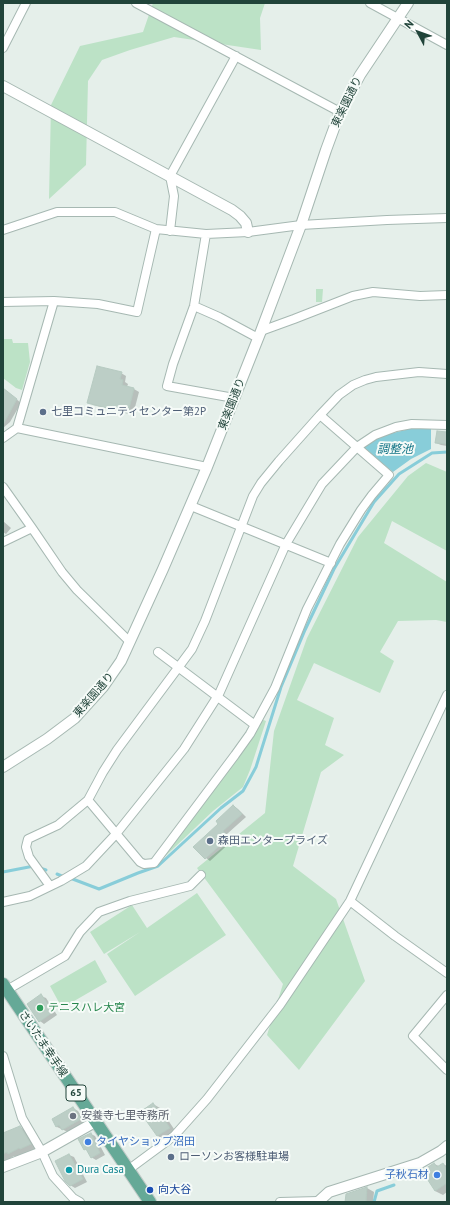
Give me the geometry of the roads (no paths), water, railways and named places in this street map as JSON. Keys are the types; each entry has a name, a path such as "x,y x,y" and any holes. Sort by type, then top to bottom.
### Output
{"main road":[{"name":"さいたま幸手線","path":"5,987 150,1202"}],"street":[{"path":"3,48 26,3"},
{"path":"136,3 340,112"},
{"path":"370,3 447,45"},
{"name":"東楽園通り","path":"3,767 47,739 75,718 103,687 121,661 207,467 260,334 301,225 340,112 363,70 408,3"},
{"path":"170,231 174,196 170,176 236,56"},
{"path":"3,86 232,210 246,223 248,232"},
{"path":"3,230 57,212 115,212 156,229 206,234 248,232 301,225 447,218"},
{"path":"3,302 98,304 137,312 156,229"},
{"path":"206,234 194,306 173,364 167,386 234,398"},
{"path":"194,306 260,334 353,296 373,292 420,296 447,295"},
{"path":"3,438 17,428 54,302"},
{"path":"50,886 29,857 26,847 28,839 58,825 88,800 117,750 192,649 205,621 242,528 253,496 261,484 279,461 320,415 339,395 353,385 376,377 419,372 447,374"},
{"path":"88,800 140,862 144,864 154,863 235,755 255,725 275,688 307,609 330,563 360,510 389,475 320,415"},
{"path":"3,902 30,896 61,881 86,866 116,834 184,749 217,696 286,544 322,484 357,447 374,435 396,427 412,424 447,426"},
{"path":"17,428 207,467"},
{"path":"3,487 62,572 77,590 130,642"},
{"path":"191,506 330,563"},
{"path":"3,542 32,528"},
{"path":"158,652 255,725"},
{"path":"128,1170 174,1136 207,1099 280,1005 350,901 447,695"},
{"path":"5,987 65,956 80,932 99,912 130,901 190,886 201,875"},
{"path":"350,901 395,936 447,973"},
{"path":"447,995 413,1036 447,1070"},
{"path":"3,1056 22,1118 42,1152 53,1176 73,1198 80,1202"},
{"path":"3,1167 42,1152 95,1122"},
{"path":"280,1202 318,1201 330,1192 420,1163 447,1146"}],"water":[{"name":"調整池","path":"409,429 431,429 431,449 411,459 393,472 365,449 365,445 385,435"}],"waterway":[{"path":"70,878 99,889 158,866 221,808 243,791 256,767 281,687 305,630 334,569 374,502 399,474 432,453 447,452"},
{"path":"3,872 34,866"},
{"path":"40,868 46,870"},
{"path":"57,874 64,877"},
{"path":"374,1202 377,1191 394,1185"}],"place":[{"name":"七里コミュニティセンター第2P","path":"43,412"},
{"name":"森田エンタープライズ","path":"210,841"},
{"name":"テニスハレ大宮","path":"40,1008"},
{"name":"安養寺七里寺務所","path":"73,1116"},
{"name":"タイヤショップ沼田","path":"88,1142"},
{"name":"ローソンお客様駐車場","path":"171,1157"},
{"name":"Dura Casa","path":"69,1170"},
{"name":"子秋石材","path":"437,1175"},
{"name":"向大谷","path":"150,1190"}]}
